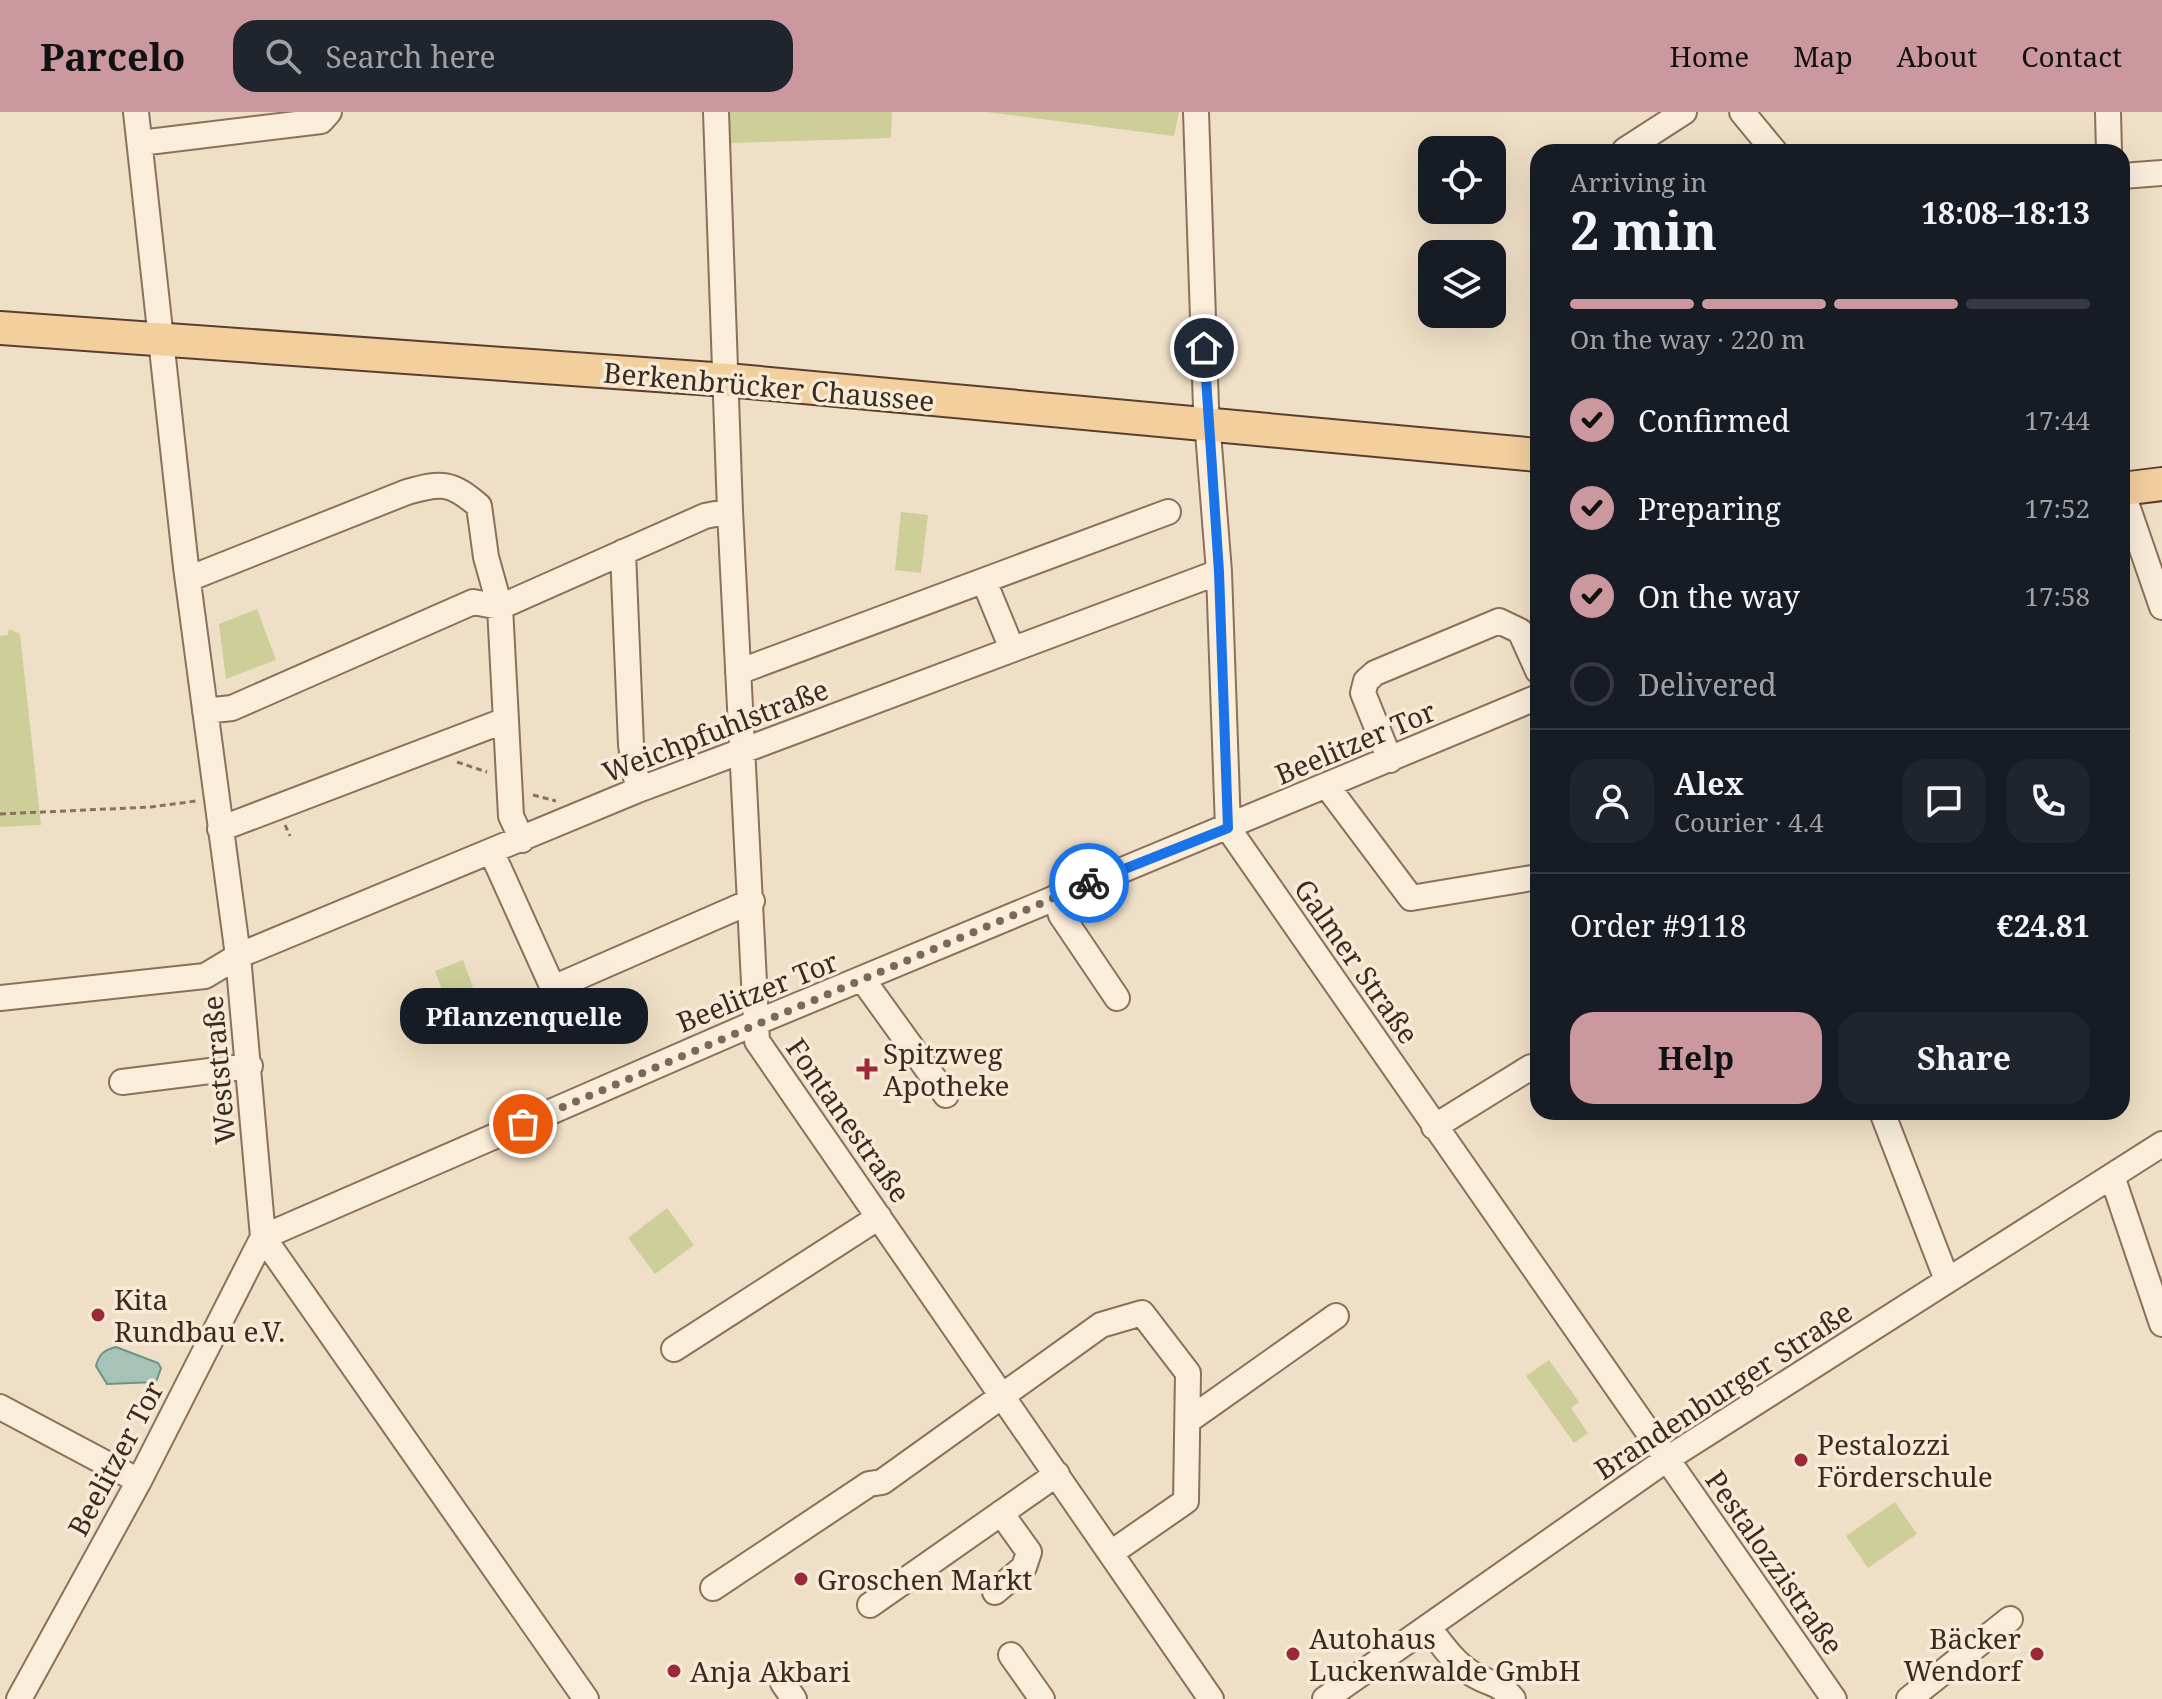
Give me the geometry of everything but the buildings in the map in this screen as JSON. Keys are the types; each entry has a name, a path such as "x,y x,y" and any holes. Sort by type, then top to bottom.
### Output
{"main road":[{"name":"Berkenbrücker Chaussee","path":"0,328 727,380 1530,454"},
{"path":"2130,489 2162,484"}],"street":[{"name":"Weststraße","path":"136,112 188,579 238,956 263,1237"},
{"path":"140,143 321,121 329,112"},
{"name":"Fontanestraße","path":"716,112 730,511 757,1041 1211,1699"},
{"path":"1196,112 1208,425 1219,572 1228,828"},
{"path":"1634,144 1684,112"},
{"path":"1742,112 1768,144"},
{"path":"2108,112 2109,144"},
{"path":"2130,175 2162,173"},
{"path":"188,579 407,492 437,483 459,488 479,506 486,557 500,607 511,816 522,840"},
{"path":"205,711 232,708 473,602 500,607 705,516 730,511"},
{"path":"738,672 1168,512"},
{"path":"2130,513 2162,607"},
{"path":"623,552 631,745 638,790"},
{"name":"Weichpfuhlstraße","path":"0,998 205,976 238,956 638,790 1219,572"},
{"path":"984,581 1012,649"},
{"path":"1390,760 1363,693 1366,681 1375,673 1499,621 1520,631 1530,653"},
{"name":"Beelitzer Tor","path":"19,1699 139,1481 263,1237 755,1023 1530,700"},
{"path":"220,829 506,720"},
{"path":"1327,786 1411,898 1530,878"},
{"name":"Galmer Straße","path":"1228,828 1667,1459"},
{"path":"492,853 553,988 752,901"},
{"path":"1056,897 1061,915 1117,998"},
{"path":"863,980 946,1095"},
{"path":"122,1082 250,1066"},
{"path":"1434,1127 1530,1068"},
{"path":"1885,1120 1947,1280"},
{"name":"Brandenburger Straße","path":"1325,1699 1667,1459 2162,1144"},
{"path":"2112,1176 2162,1324"},
{"path":"674,1349 879,1217"},
{"path":"263,1237 586,1699"},
{"path":"713,1588 869,1484 882,1482 1101,1325 1142,1313 1188,1373 1186,1501 1111,1553"},
{"path":"1189,1420 1336,1316"},
{"path":"0,1407 139,1481"},
{"name":"Pestalozzistraße","path":"1667,1459 1834,1699"},
{"path":"870,1605 1057,1474"},
{"path":"995,1592 1024,1567 1029,1552 1001,1513"},
{"path":"1909,1699 2010,1619"},
{"path":"1428,1627 1465,1668 1502,1685 1513,1699"},
{"path":"1011,1655 1042,1699"}],"path":[{"path":"509,790 569,804"},
{"path":"0,814 151,807 216,798"}],"green space":[{"path":"729,112 892,112 891,138 730,143"},
{"path":"986,112 1179,112 1174,136"},
{"path":"901,512 928,515 921,573 895,570"},
{"path":"257,609 276,660 226,679 219,624"},
{"path":"9,629 20,634 41,825 0,827 0,636 8,635"},
{"path":"463,960 473,987 445,997 435,971"},
{"path":"667,1208 694,1245 655,1274 628,1238"},
{"path":"1549,1360 1579,1402 1571,1408 1588,1433 1574,1443 1526,1376"},
{"path":"1895,1502 1917,1534 1868,1568 1846,1536"}],"shaded area":[{"path":"116,1347 158,1363 161,1368 156,1382 107,1384 96,1366 103,1353"}],"way so far":[{"path":"523,1124 1089,883"}],"place":[{"name":"Spitzweg Apotheke","path":"867,1069"},
{"name":"Pflanzenquelle","path":"523,1124"},
{"name":"Kita Rundbau e.V.","path":"98,1315"},
{"name":"Pestalozzi Förderschule","path":"1801,1460"},
{"name":"Groschen Markt","path":"801,1579"},
{"name":"Autohaus Luckenwalde GmbH","path":"1293,1654"},
{"name":"Bäcker Wendorf","path":"2037,1654"},
{"name":"Anja Akbari","path":"674,1671"}],"route":[{"path":"1089,883 1228,828 1219,572 1204,348"}]}
